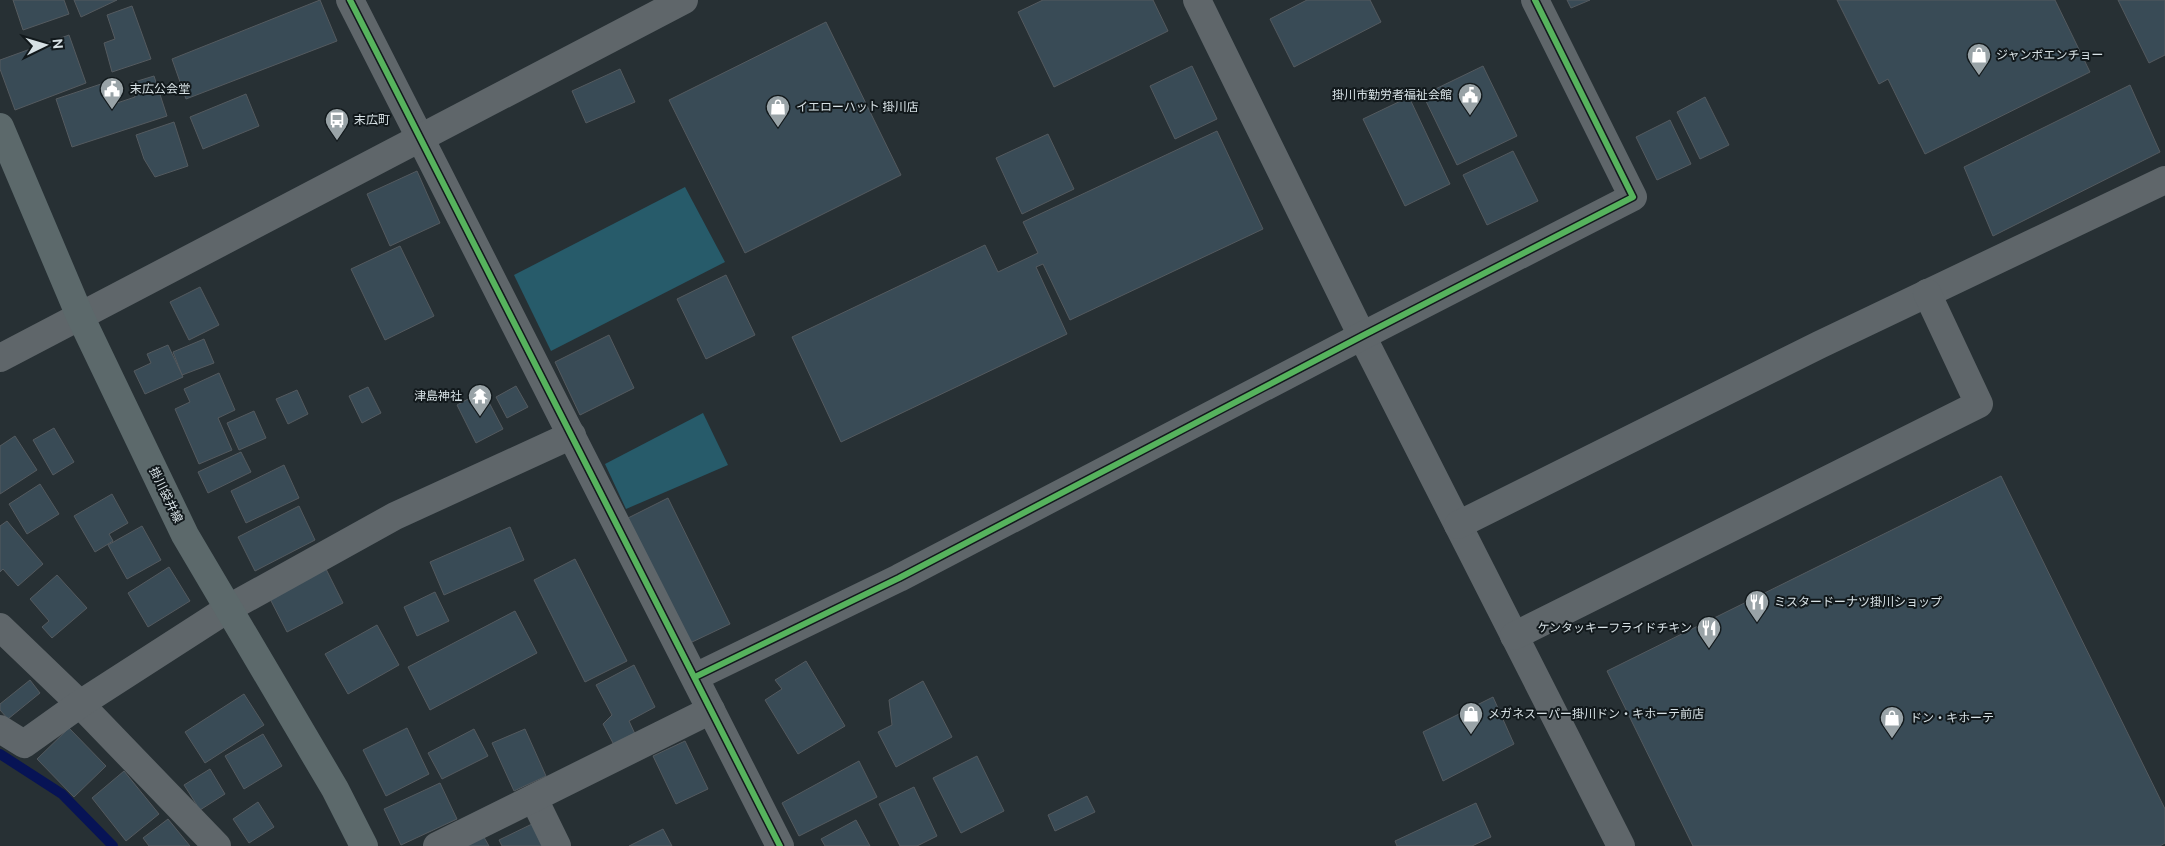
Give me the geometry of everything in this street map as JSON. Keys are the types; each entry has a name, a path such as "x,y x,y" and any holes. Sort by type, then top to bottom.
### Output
{"main road":[{"name":"掛川袋井線","path":"0,127 80,316 185,536 335,789 364,846"}],"street":[{"path":"350,0 780,846"},
{"path":"0,358 684,0"},
{"path":"1197,0 1362,336 1621,846"},
{"path":"695,678 899,578 1633,197 1535,0"},
{"path":"1458,525 1927,293 2165,180"},
{"path":"1514,636 1979,404 1927,293"},
{"path":"0,729 24,744 80,704 229,608 395,516 572,435"},
{"path":"0,628 80,704 218,846"},
{"path":"437,846 711,710"},
{"path":"534,799 557,846"}],"shaded area":[{"path":"685,187 725,262 551,351 514,275"},
{"path":"703,413 728,465 626,509 605,464"}],"building":[{"path":"13,0 64,0 69,14 23,30"},
{"path":"74,0 117,0 81,17"},
{"path":"320,0 337,41 186,99 172,59"},
{"path":"1043,0 1153,0 1168,31 1054,87 1018,12"},
{"path":"1307,0 1370,0 1381,22 1294,67 1270,19"},
{"path":"1567,0 1590,0 1571,8"},
{"name":"ジャンボエンチョー","path":"1837,0 2055,0 2090,72 1925,154 1888,79 1879,84"},
{"path":"2118,0 2165,0 2165,55 2149,63"},
{"path":"132,6 151,59 112,72 104,43 115,39 107,15"},
{"path":"826,22 901,175 745,253 669,100"},
{"path":"69,35 86,83 15,110 0,69 0,60"},
{"path":"1192,66 1217,119 1175,139 1150,86"},
{"name":"掛川市勤労者福祉会館","path":"1483,66 1517,136 1457,165 1423,95"},
{"path":"620,69 635,102 586,123 572,91"},
{"name":"末広公会堂","path":"154,76 167,116 72,147 56,99 107,82 114,104 135,97 131,83"},
{"path":"2130,85 2160,152 1993,236 1964,167"},
{"path":"246,94 259,126 203,149 190,117"},
{"path":"1409,97 1450,184 1405,206 1363,119"},
{"path":"1705,97 1729,145 1700,159 1677,112"},
{"path":"1670,120 1691,164 1657,180 1636,137"},
{"path":"174,122 188,166 155,177 144,159 136,135"},
{"path":"1217,131 1263,229 1070,320 1043,264 1036,267 1067,334 841,442 792,337 985,245 998,272 1038,253 1023,222"},
{"path":"1048,134 1074,189 1022,214 996,158"},
{"path":"1513,151 1538,201 1487,225 1463,175"},
{"path":"417,171 440,223 390,246 367,194"},
{"path":"400,246 434,316 385,340 351,269"},
{"path":"726,275 755,335 706,359 677,299"},
{"path":"200,287 219,325 189,340 170,302"},
{"path":"609,335 634,388 580,415 555,362"},
{"path":"204,339 214,363 182,375 173,352"},
{"path":"168,345 183,377 145,394 134,371 151,363 147,354"},
{"path":"219,373 235,410 218,418 232,450 199,464 175,409 190,402 184,389"},
{"path":"516,386 528,407 507,418 496,397"},
{"path":"368,387 381,413 362,423 349,396"},
{"path":"297,390 308,414 288,424 276,399"},
{"name":"津島神社","path":"483,391 503,429 476,443 457,405"},
{"path":"254,411 266,438 239,450 227,423"},
{"path":"54,428 74,462 53,475 33,440"},
{"path":"15,436 37,470 0,494 0,446"},
{"path":"241,452 251,472 208,493 198,472"},
{"path":"284,465 299,498 246,523 231,491"},
{"path":"2001,476 2165,809 2165,843 2160,846 1693,846 1607,671"},
{"path":"40,484 59,514 27,534 9,504"},
{"path":"112,494 128,523 109,534 113,541 95,552 74,516"},
{"path":"668,498 730,624 690,643 628,518"},
{"path":"299,506 315,540 255,571 238,537"},
{"path":"7,521 43,564 18,586 3,569 0,572 0,526"},
{"path":"142,526 161,560 127,579 108,545"},
{"path":"510,527 524,560 444,595 430,562"},
{"path":"575,559 627,661 585,682 534,580"},
{"path":"169,567 190,601 148,627 128,593"},
{"path":"325,567 343,603 287,632 268,595"},
{"path":"57,575 87,608 52,638 42,627 49,621 30,599"},
{"path":"435,592 449,621 417,636 404,607"},
{"path":"515,611 537,653 430,710 408,667"},
{"path":"377,625 399,665 348,694 325,654"},
{"path":"806,661 845,726 798,754 765,700 782,689 775,680"},
{"path":"634,665 655,707 629,721 635,734 614,745 603,724 612,715 596,685"},
{"path":"30,680 40,693 8,719 0,710 0,704"},
{"path":"923,681 952,737 896,767 878,732 892,725 889,700"},
{"path":"244,694 264,725 205,763 185,732"},
{"path":"1493,697 1514,744 1443,781 1423,732"},
{"path":"69,728 106,766 74,797 37,759"},
{"path":"407,728 429,774 386,796 363,750"},
{"path":"474,729 488,756 442,779 428,753"},
{"path":"525,729 546,776 514,791 492,743"},
{"path":"263,734 282,766 244,789 225,756"},
{"path":"685,741 708,789 676,804 653,756"},
{"path":"977,756 1004,811 961,833 933,778"},
{"path":"859,761 877,797 799,836 782,803"},
{"path":"210,769 225,794 200,810 184,785"},
{"path":"124,771 159,814 126,841 92,798"},
{"path":"440,783 457,819 401,845 384,809"},
{"path":"914,787 937,836 917,846 900,846 879,804"},
{"path":"1087,796 1095,812 1055,831 1048,815"},
{"path":"258,802 274,827 249,843 233,819"},
{"path":"1476,803 1491,837 1472,846 1397,846 1395,841"},
{"path":"168,819 190,846 149,846 143,838"},
{"path":"856,820 870,846 825,846 821,839"},
{"path":"532,824 542,846 502,846 499,840"},
{"path":"663,829 672,846 629,846"},
{"path":"481,832 489,846 456,846"}],"waterway":[{"path":"0,754 62,794 113,846"}],"cycle path":[{"path":"350,0 780,846"},
{"path":"695,677 899,578 1633,197 1535,0"}],"place":[{"name":"ジャンボエンチョー","path":"1979,76"},
{"name":"末広公会堂","path":"112,110"},
{"name":"掛川市勤労者福祉会館","path":"1470,116"},
{"name":"イエローハット 掛川店","path":"778,128"},
{"name":"末広町","path":"337,141"},
{"name":"津島神社","path":"480,417"},
{"name":"ミスタードーナツ掛川ショップ","path":"1757,623"},
{"name":"ケンタッキーフライドチキン","path":"1709,649"},
{"name":"メガネスーパー掛川ドン・キホーテ前店","path":"1471,735"},
{"name":"ドン・キホーテ","path":"1892,739"}]}
